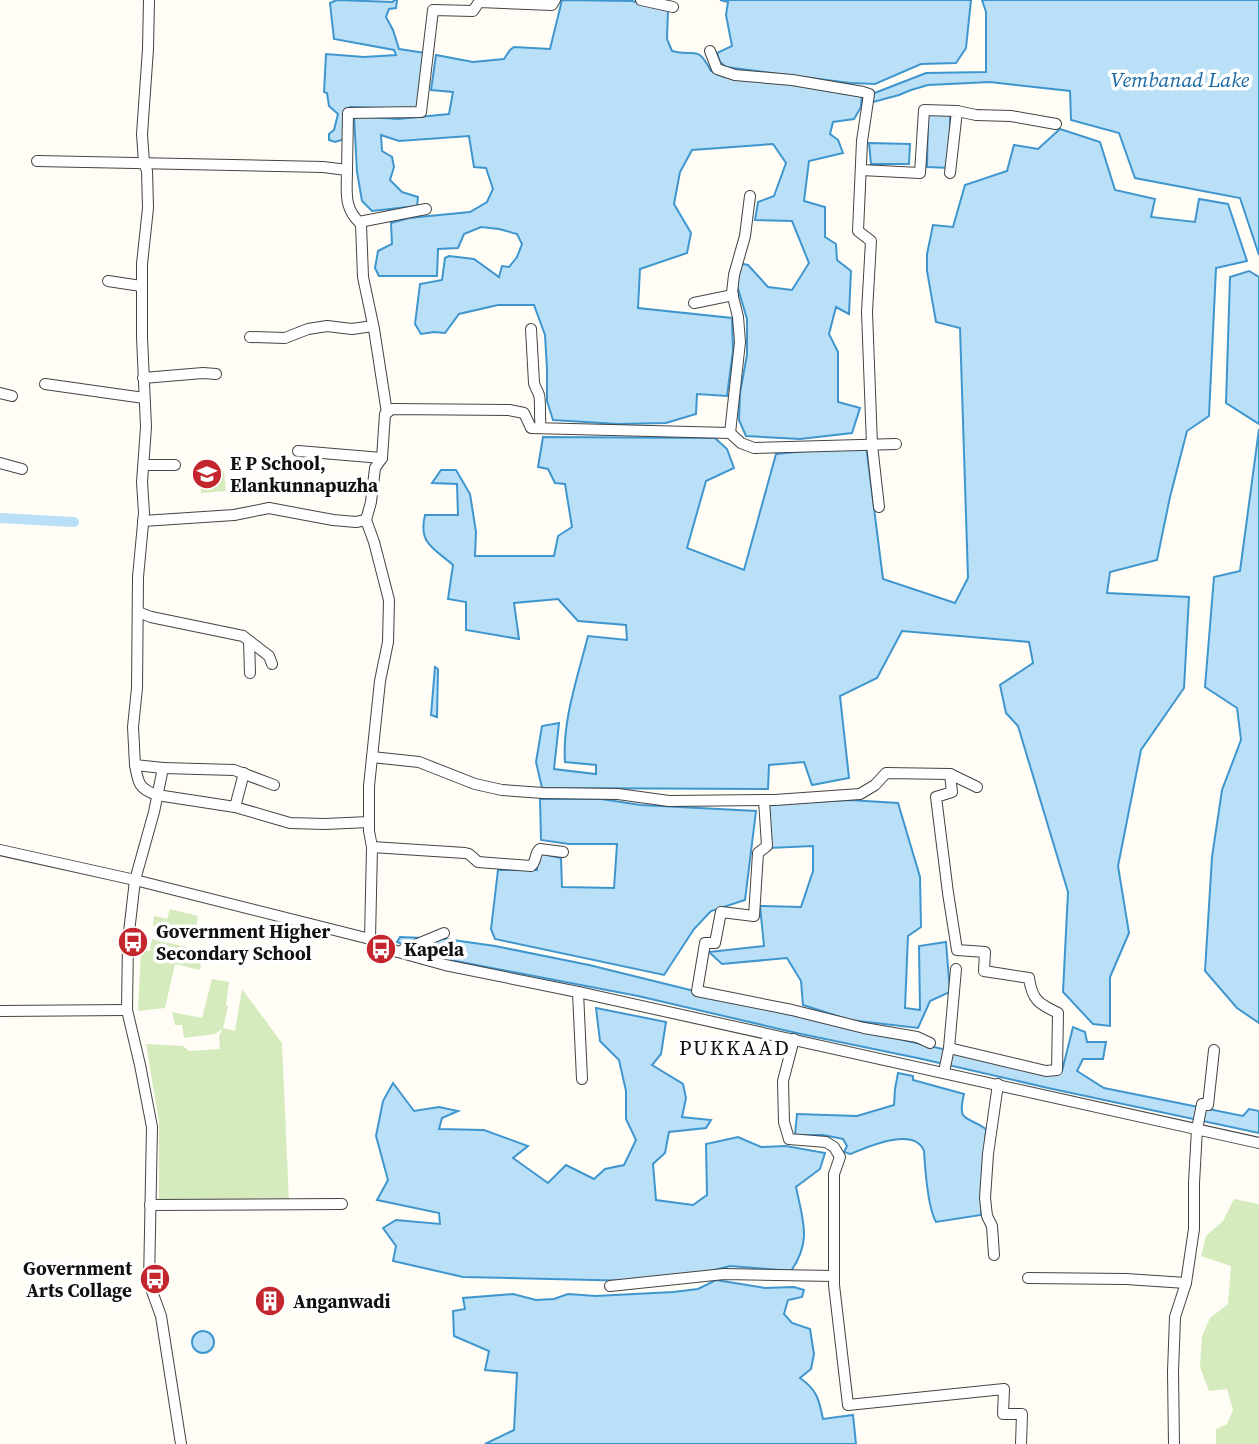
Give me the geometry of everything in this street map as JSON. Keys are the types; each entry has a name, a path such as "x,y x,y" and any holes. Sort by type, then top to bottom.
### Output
{"street":[{"path":"149,0 142,134 148,208 141,286 146,426 142,482 144,521 138,577 137,688 133,727 137,779 145,791 158,795 235,807 290,823 369,822"},
{"path":"387,413 363,276 361,224 353,216 347,203 348,113 421,112 433,10 473,11 479,2 552,5 555,0"},
{"path":"641,0 673,7"},
{"path":"710,51 717,69 735,75 792,80 869,94 862,141 858,231 871,241 867,312 872,445 879,508"},
{"path":"861,170 920,173 925,110 1011,116 1056,124"},
{"path":"950,173 957,111"},
{"path":"37,161 323,167 347,170"},
{"path":"730,433 740,342 733,295 734,275 745,236 750,196"},
{"path":"359,222 426,209"},
{"path":"108,281 141,286"},
{"path":"694,303 733,295"},
{"path":"250,337 285,338 308,329 327,326 352,329 373,326"},
{"path":"531,329 534,383 540,396 541,428"},
{"path":"143,378 194,373 216,374"},
{"path":"45,384 144,398"},
{"path":"0,393 12,396"},
{"path":"370,939 372,847 369,786 380,681 388,642 389,600 366,520 375,468 382,458 385,414 392,409 509,410 524,413 531,428 730,433 741,443 754,448 896,444"},
{"path":"298,451 382,458"},
{"path":"0,463 22,469"},
{"path":"144,465 175,465"},
{"path":"144,521 234,515 269,508 333,520 366,520"},
{"path":"138,612 243,636 269,656 272,664"},
{"path":"249,641 250,673"},
{"path":"372,757 419,762 475,784 502,790 618,794 669,801 764,800 860,793 875,785 886,773 950,774 976,787"},
{"path":"135,765 234,770 274,785"},
{"path":"163,768 135,880 128,941 127,1010 152,1127 149,1283 160,1316 181,1444"},
{"path":"235,807 244,773"},
{"path":"949,1048 1046,1070 1057,1070 1058,1013 1041,1005 1031,992 1029,978 984,971 985,952 957,950 936,797 952,792 950,774"},
{"path":"764,800 768,846 758,853 754,916 722,912 715,943 705,943 697,991 792,1010 863,1028 917,1037 930,1043"},
{"path":"372,847 465,853 478,862 531,866 537,850 563,852"},
{"path":"0,850 135,880 370,939 444,965 794,1039 1259,1143"},
{"path":"398,951 444,933"},
{"path":"944,1072 949,1048 956,969"},
{"path":"578,992 582,1079"},
{"path":"0,1012 127,1010"},
{"path":"794,1039 783,1081 785,1122 789,1139 827,1142 840,1157 834,1174 834,1276 848,1405 1004,1389 1003,1414 1022,1414 1021,1444"},
{"path":"1174,1444 1175,1317 1186,1283 1194,1229 1197,1129 1202,1104 1208,1105 1214,1050"},
{"path":"994,1255 992,1226 987,1216 985,1198 998,1084"},
{"path":"150,1205 342,1204"},
{"path":"610,1286 724,1274 834,1276"},
{"path":"1028,1278 1126,1279 1186,1283"}],"green space":[{"name":"E P School, Elankunnapuzha","path":"224,471 226,491 201,493 199,473"},
{"path":"170,909 198,916 196,927 208,930 207,938 153,926 154,916 167,919"},
{"path":"152,939 203,951 200,970 175,964 165,1008 138,1011 141,950 150,951"},
{"path":"212,979 229,982 228,1006 223,1028 235,1031 242,989 282,1043 289,1202 159,1205 159,1122 146,1044 183,1046 189,1051 220,1049 219,1037 222,1029 215,1034 184,1038 182,1025 175,1025 172,1012 202,1018"},
{"path":"1234,1199 1259,1204 1259,1444 1216,1444 1216,1429 1227,1424 1233,1410 1227,1389 1209,1391 1200,1367 1202,1336 1210,1318 1228,1304 1231,1266 1201,1256 1206,1236 1223,1221"}],"water":[{"path":"337,0 397,0 396,8 389,9 386,17 399,49 426,53 419,109 350,107 345,110 345,139 335,142 329,140 329,134 334,130 338,114 329,106 327,93 324,92 326,54 364,57 396,55 394,50 334,39 330,3"},
{"path":"562,0 632,1 668,10 667,39 672,51 698,54 711,71 724,77 862,94 861,107 854,119 833,122 830,134 838,140 843,153 809,161 804,201 825,207 825,237 836,244 837,260 851,271 849,314 836,307 829,334 838,352 838,402 860,408 852,433 800,439 746,436 739,420 740,393 747,355 747,319 736,282 738,263 748,265 768,287 792,290 809,263 792,221 755,220 758,202 774,196 786,163 773,144 692,150 680,172 674,204 691,233 687,253 640,269 638,308 732,318 733,351 727,396 697,394 696,414 666,423 618,424 553,420 547,401 545,335 534,305 498,305 459,314 445,333 421,334 415,324 420,284 442,280 445,258 449,256 474,259 499,277 502,266 509,267 517,257 522,244 517,234 481,227 464,234 458,248 438,249 437,276 379,276 375,268 378,251 392,244 391,223 409,218 470,212 487,202 493,189 486,168 474,167 469,136 399,141 381,135 382,151 392,157 394,167 390,180 402,192 418,197 417,206 372,211 362,201 357,172 354,116 398,119 449,114 453,92 431,90 436,55 473,62 504,59 514,47 550,49"},
{"path":"720,0 971,0 966,48 956,63 921,64 875,84 726,67 720,62 717,53 732,46 726,15 728,2"},
{"name":"Vembanad Lake","path":"982,0 1259,0 1259,255 1240,198 1135,178 1119,133 1071,120 1070,91 990,82 928,85 873,102 872,94 926,73 986,72 986,12"},
{"path":"928,114 950,114 950,168 927,167"},
{"path":"1060,129 1100,142 1115,190 1155,199 1151,217 1195,222 1199,199 1228,204 1247,261 1216,268 1209,416 1187,431 1157,560 1110,572 1107,593 1189,597 1184,688 1141,750 1118,866 1129,933 1110,977 1110,1026 1093,1024 1063,992 1068,892 1018,726 1006,713 1000,685 1033,663 1029,642 902,631 877,678 840,696 849,778 812,785 804,762 769,765 768,789 542,788 536,762 542,726 559,723 554,769 596,774 596,765 565,762 568,715 588,636 627,640 626,625 578,621 558,599 514,603 519,639 466,630 466,602 448,599 453,565 429,544 423,525 425,515 458,515 457,484 432,483 441,470 456,470 470,494 476,532 475,556 554,556 558,536 572,527 565,484 555,483 548,469 538,467 543,437 715,438 727,449 734,468 706,481 687,548 744,570 776,454 866,445 883,579 955,603 968,578 960,328 936,322 927,271 927,254 933,225 953,227 965,185 1007,171 1014,145 1038,149"},
{"path":"869,143 910,144 909,164 871,164"},
{"path":"1249,271 1259,277 1259,424 1226,403 1230,277"},
{"path":"1259,429 1259,1023 1237,1008 1205,971 1212,857 1222,790 1241,740 1237,708 1205,687 1214,577 1240,571"},
{"path":"435,667 438,669 437,717 431,715"},
{"path":"540,799 601,799 641,805 756,811 745,900 711,911 694,929 664,975 495,939 491,929 498,870 537,870 538,853 561,858 562,887 614,888 617,844 569,844 541,840"},
{"path":"849,800 898,803 920,877 921,927 908,936 905,1008 920,1010 919,946 946,942 950,992 930,1001 918,1028 850,1020 803,1005 801,981 787,958 722,964 709,952 764,946 760,906 801,907 813,871 813,846 769,848 767,804"},
{"path":"400,937 446,939 495,946 589,965 1052,1074 1062,1071 1073,1027 1085,1032 1087,1042 1106,1042 1103,1059 1083,1059 1077,1071 1104,1088 1243,1116 1249,1109 1259,1111 1259,1133 638,996 440,958 397,942"},
{"path":"596,1008 666,1022 661,1054 652,1065 683,1084 686,1098 682,1117 711,1120 706,1128 669,1132 665,1153 653,1164 656,1200 693,1205 707,1195 706,1144 738,1137 761,1147 786,1146 825,1153 820,1169 796,1187 804,1240 798,1260 791,1271 730,1266 699,1274 636,1281 463,1277 393,1261 396,1246 383,1228 396,1220 440,1224 439,1213 377,1200 388,1180 376,1136 383,1101 393,1083 414,1111 439,1107 458,1111 442,1118 439,1129 484,1130 528,1146 513,1158 548,1183 566,1165 594,1179 605,1169 624,1165 636,1140 626,1119 626,1091 619,1060 600,1041"},
{"path":"898,1073 913,1076 913,1080 964,1094 963,1114 986,1129 981,1215 936,1222 929,1198 924,1151 919,1144 911,1140 890,1140 850,1154 844,1152 847,1146 843,1139 823,1135 795,1135 797,1114 857,1116 894,1105"},
{"path":"716,1280 765,1288 794,1287 804,1290 802,1297 788,1300 784,1314 792,1323 810,1329 814,1354 811,1369 800,1378 816,1396 823,1419 853,1415 856,1444 485,1444 514,1430 517,1373 485,1370 489,1351 454,1336 453,1311 465,1309 463,1298 513,1294 536,1300 554,1299 568,1294 596,1296 673,1292 698,1289"},
{"path":"203,1331 211,1334 214,1342 211,1350 203,1353 195,1350 192,1342 195,1334"}],"waterway":[{"path":"0,518 74,522"}],"place":[{"name":"E P School, Elankunnapuzha","path":"207,474"},
{"name":"Government Higher Secondary School","path":"133,942"},
{"name":"Kapela","path":"381,949"},
{"name":"Government Arts Collage","path":"155,1279"},
{"name":"Anganwadi","path":"270,1301"}],"district":[{"name":"PUKKAAD","path":"735,1048"}]}
